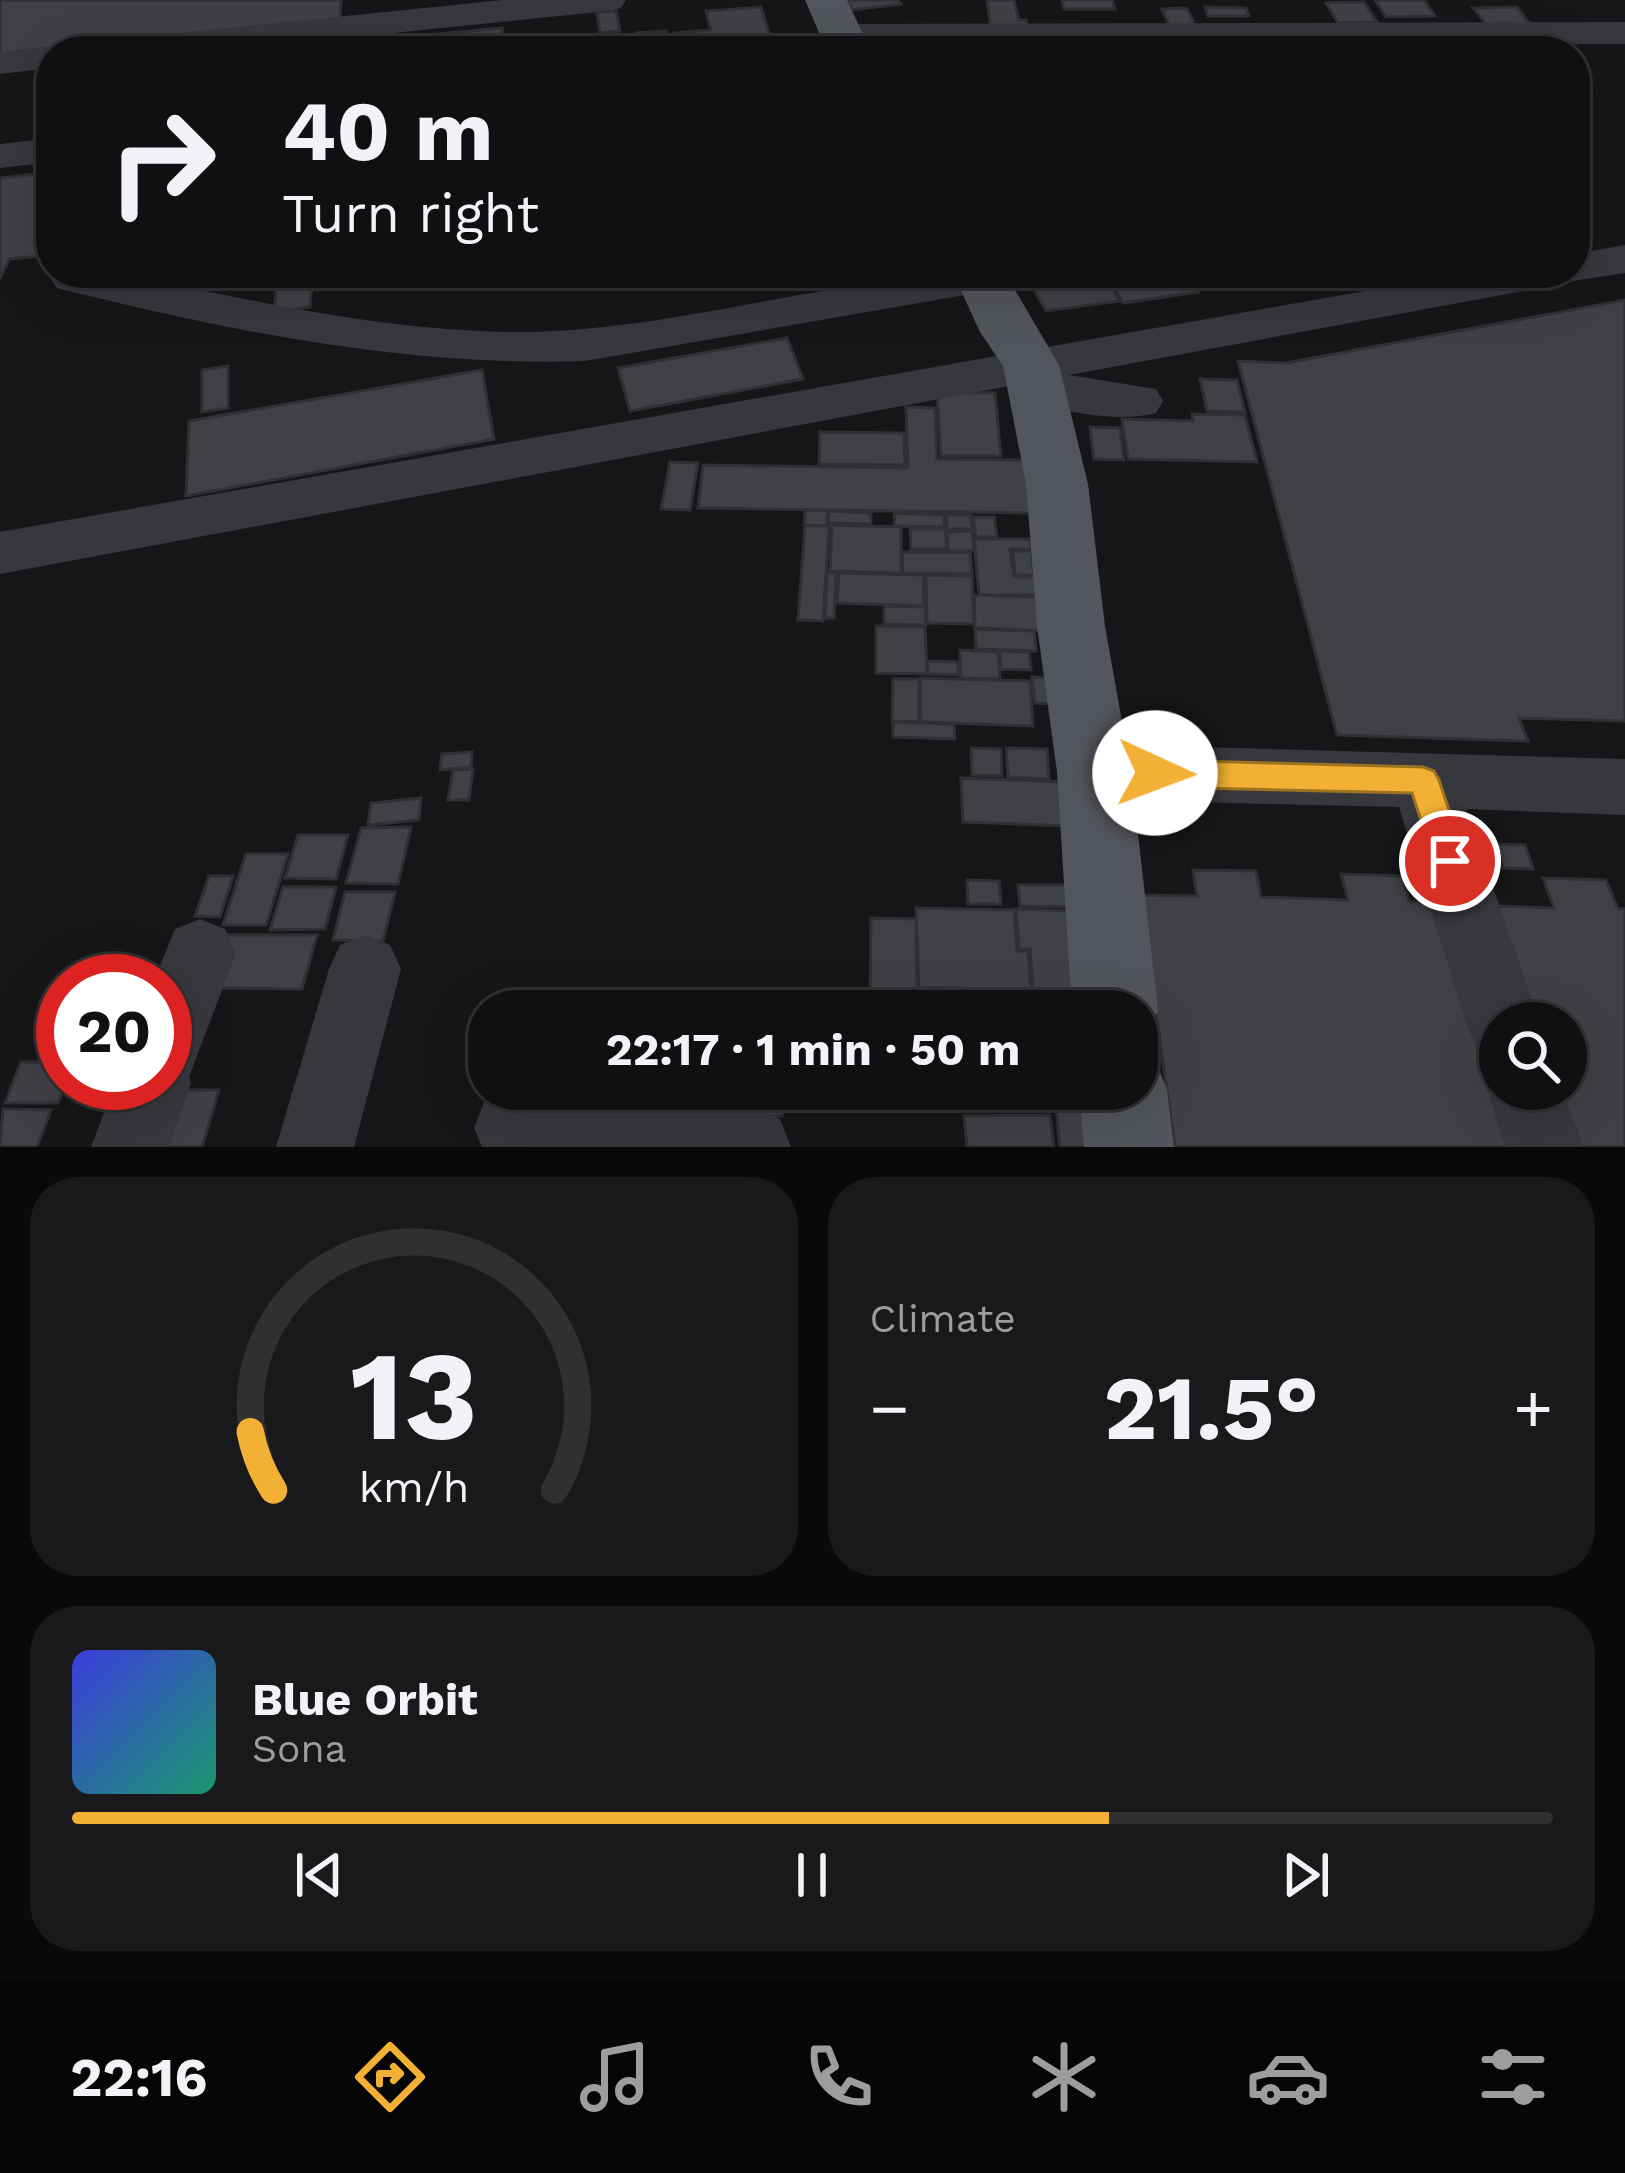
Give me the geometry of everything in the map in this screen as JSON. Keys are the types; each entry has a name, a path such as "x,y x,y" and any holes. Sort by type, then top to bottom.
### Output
{"main road":[{"path":"987,288 1034,376 1057,484 1071,626 1094,772 1113,990"},
{"path":"1125,1110 1129,1147"}],"street":[{"path":"214,36 398,10 608,0"},
{"path":"838,26 912,11 920,0"},
{"path":"838,26 1259,16 1625,33"},
{"path":"0,63 36,59"},
{"path":"0,156 36,152"},
{"path":"1590,265 1625,259"},
{"path":"122,288 325,329 530,349 585,345 912,288"},
{"path":"0,553 1034,376 1471,288"},
{"path":"1034,376 1138,401"},
{"path":"1094,772 1625,787"},
{"path":"1423,780 1496,1002"},
{"path":"192,975 200,953"},
{"path":"316,1147 365,968"},
{"path":"130,1147 143,1110"},
{"path":"1532,1110 1544,1147"},
{"path":"513,1129 714,1129 752,1147"}],"building":[{"path":"0,0 341,0 340,21 194,36 36,36 36,52 0,56"},
{"path":"846,0 898,0 901,4 852,10"},
{"path":"987,0 1014,0 1019,20 1026,20 1029,29 991,30"},
{"path":"1062,0 1112,0 1115,9 1064,9"},
{"path":"1375,0 1424,0 1435,16 1386,17"},
{"path":"1364,2 1377,22 1338,23 1326,3"},
{"path":"761,7 770,36 674,36 711,30 706,11"},
{"path":"1205,7 1246,8 1249,16 1208,16"},
{"path":"1517,7 1532,27 1488,27 1473,8"},
{"path":"1187,8 1196,28 1170,28 1162,9"},
{"path":"616,11 620,31 600,33 597,12"},
{"path":"502,28 503,36 418,36"},
{"path":"666,31 667,36 636,36"},
{"path":"36,174 36,256 9,259 0,279 0,178"},
{"path":"276,288 312,288 310,307 274,312"},
{"path":"1033,288 1113,288 1120,301 1046,311"},
{"path":"1195,288 1198,292 1123,303 1115,289"},
{"path":"1625,300 1625,721 1519,718 1528,741 1337,735 1238,361 1286,363"},
{"path":"787,338 803,379 630,411 618,368"},
{"path":"228,366 228,408 202,412 202,370"},
{"path":"482,370 494,439 186,496 189,421"},
{"path":"1200,379 1237,380 1245,412 1207,411"},
{"path":"937,392 995,393 1001,456 941,456"},
{"path":"906,407 935,408 937,459 1027,460 1033,513 698,508 703,465 908,468"},
{"path":"1192,414 1245,415 1257,462 1128,459 1122,419 1193,421"},
{"path":"1090,427 1120,428 1124,460 1094,459"},
{"path":"820,432 904,433 905,465 819,464"},
{"path":"670,462 698,463 690,510 661,509"},
{"path":"805,510 828,511 827,526 804,525"},
{"path":"829,511 871,513 871,524 828,523"},
{"path":"894,513 944,515 944,527 895,526"},
{"path":"947,515 970,515 972,529 947,529"},
{"path":"973,517 994,517 997,537 976,537"},
{"path":"832,525 901,527 901,573 830,571"},
{"path":"805,526 829,526 823,621 798,620"},
{"path":"910,529 945,529 947,549 911,549"},
{"path":"972,531 974,551 948,551 947,532"},
{"path":"974,539 1030,539 1031,549 1010,549 1014,577 1037,577 1039,595 979,595"},
{"path":"1013,551 1031,551 1034,575 1015,575"},
{"path":"902,552 970,552 972,574 903,573"},
{"path":"827,573 836,573 834,618 825,618"},
{"path":"839,573 923,575 924,606 837,603"},
{"path":"926,575 972,576 974,624 927,623"},
{"path":"974,595 1041,597 1044,631 975,628"},
{"path":"884,606 925,607 926,625 884,624"},
{"path":"876,626 925,627 927,674 876,673"},
{"path":"975,629 1034,631 1036,651 976,649"},
{"path":"960,650 998,652 1000,679 961,678"},
{"path":"1000,651 1029,652 1031,670 1001,669"},
{"path":"927,661 958,662 958,675 928,674"},
{"path":"1032,677 1067,678 1069,704 1035,703"},
{"path":"920,678 1030,681 1033,726 921,722"},
{"path":"893,679 919,679 919,722 892,721"},
{"path":"893,722 954,724 955,739 893,737"},
{"path":"971,748 1001,749 1002,776 972,775"},
{"path":"1006,748 1047,749 1049,779 1008,777"},
{"path":"472,752 471,767 440,770 442,754"},
{"path":"473,769 469,800 448,800 453,770"},
{"path":"961,778 1068,782 1072,826 963,822"},
{"path":"421,798 419,820 368,825 371,803"},
{"path":"411,827 398,884 346,883 361,828"},
{"path":"298,835 348,835 336,879 285,878"},
{"path":"1495,844 1525,845 1533,869 1503,868"},
{"path":"246,854 288,854 266,925 223,925"},
{"path":"1193,870 1256,871 1261,897 1348,900 1341,874 1403,876 1409,901 1459,902 1491,1002 1479,1002 1479,1110 1526,1110 1537,1147 1175,1147 1158,1028 1158,990 1153,990 1139,895 1197,896"},
{"path":"209,876 233,876 220,917 195,916"},
{"path":"1543,878 1606,880 1618,909 1625,909 1625,1147 1575,1147 1562,1110 1587,1110 1587,1002 1526,1002 1494,906 1554,908"},
{"path":"967,880 999,881 1001,904 968,904"},
{"path":"1018,885 1073,885 1075,907 1020,906"},
{"path":"283,887 336,887 325,929 270,930"},
{"path":"345,892 395,892 383,941 333,940"},
{"path":"916,908 1014,910 1017,951 1028,951 1031,990 919,987"},
{"path":"1016,909 1077,911 1086,990 1034,990 1030,949 1019,949"},
{"path":"871,918 916,919 917,990 870,990"},
{"path":"227,935 317,935 302,989 210,988"},
{"path":"21,1062 36,1062 36,1103 5,1103"},
{"path":"192,1090 219,1090 202,1147 140,1147 153,1110 192,1110"},
{"path":"3,1109 51,1110 37,1147 0,1147"},
{"path":"488,1110 782,1110 782,1116"},
{"path":"1056,1110 1103,1110 1107,1147 1060,1147"},
{"path":"1050,1115 1054,1147 967,1147 964,1116"}],"route":[{"path":"1155,773 1423,780 1450,861"}]}
